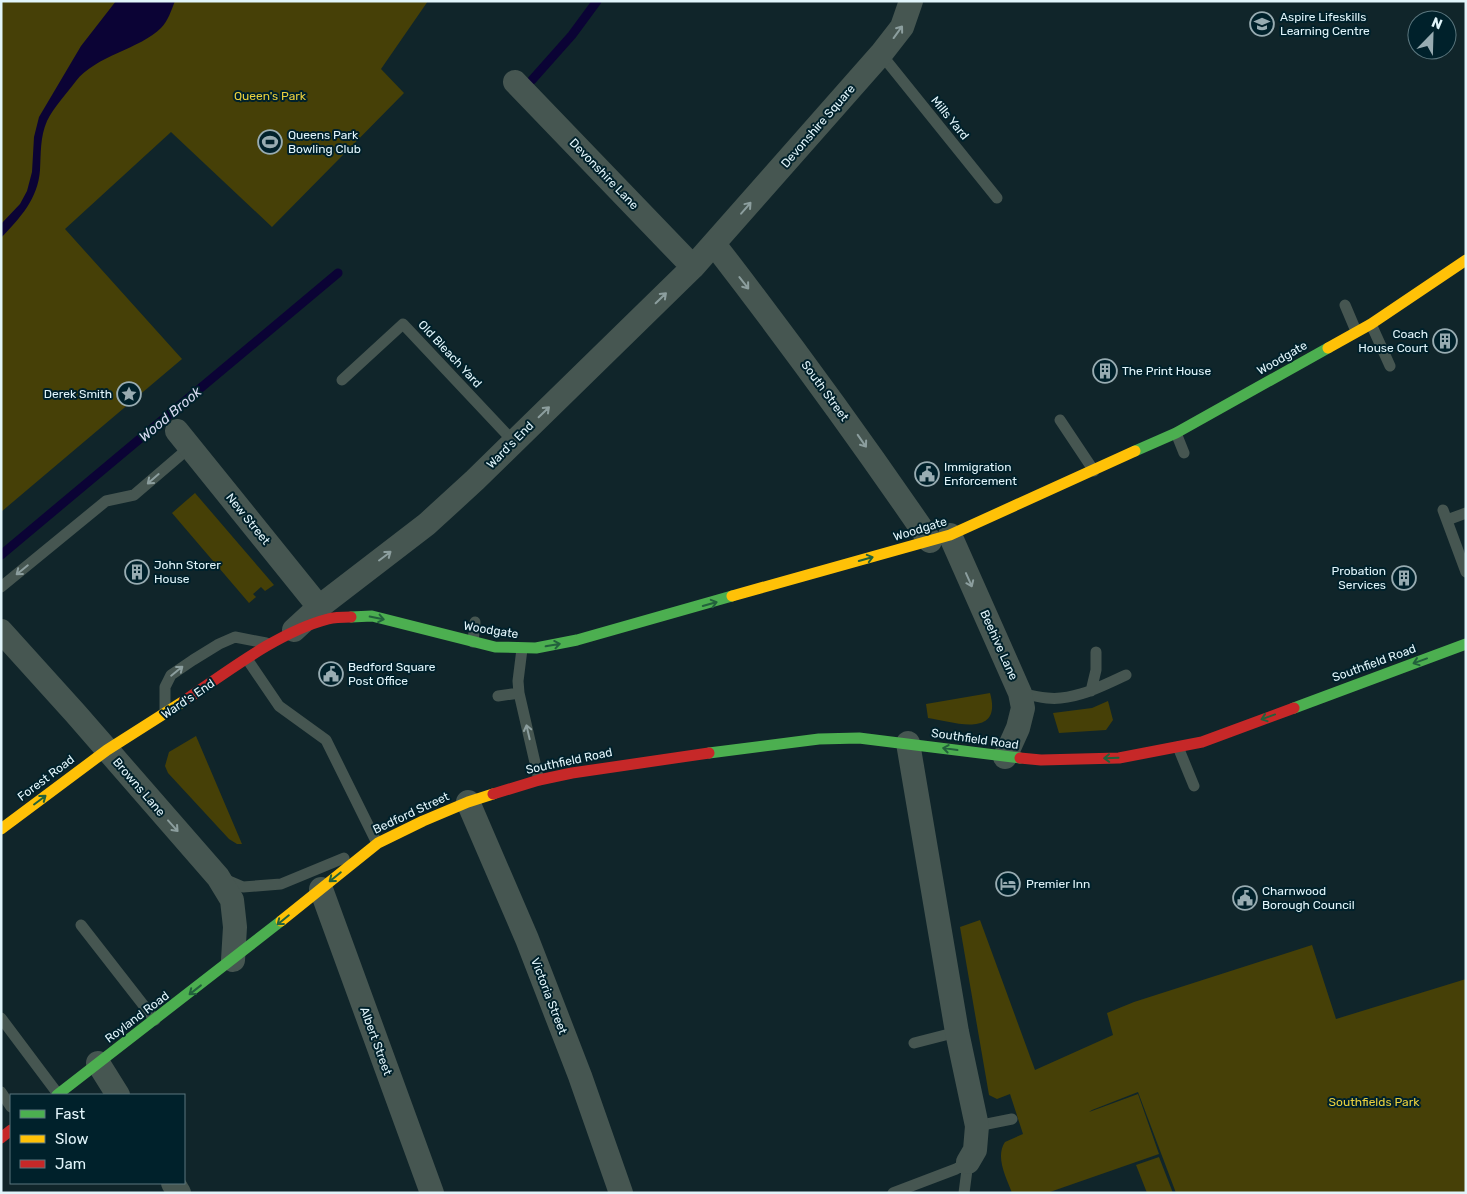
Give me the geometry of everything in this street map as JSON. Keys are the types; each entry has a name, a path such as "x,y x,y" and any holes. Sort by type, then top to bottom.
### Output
{"main road":[{"name":"Woodgate","path":"324,612 372,616 494,647 536,648 578,640 940,538 1176,433 1371,324 1466,260"},
{"name":"Ward's End","path":"107,750 287,635"},
{"name":"Southfield Road","path":"468,802 539,780 620,765 819,739 859,738 1041,760 1119,758 1202,742 1466,644"},
{"name":"Forest Road","path":"1,829 107,750"},
{"name":"Bedford Street","path":"320,889 378,843 468,802"},
{"path":"233,960 320,889"},
{"name":"Royland Road","path":"58,1094 233,960"}],"street":[{"name":"Devonshire Square","path":"714,244 881,54 902,26 911,1"},
{"name":"Devonshire Lane","path":"516,82 693,267"},
{"name":"Ward's End","path":"287,635 324,612 427,524 514,442 693,267 714,244"},
{"name":"South Street","path":"714,244 940,538"},
{"name":"New Street","path":"184,439 324,612"},
{"name":"Beehive Lane","path":"940,538 1020,693 1023,708 1018,728 1005,757"},
{"name":"Browns Lane","path":"1,631 218,877 232,900 235,927 233,960"},
{"path":"908,743 957,1032 976,1126 975,1150 968,1162"},
{"name":"Victoria Street","path":"468,802 527,939 580,1076 621,1193"},
{"name":"Albert Street","path":"320,889 432,1193"},
{"path":"98,1063 117,1094"}],"lane":[{"name":"Mills Yard","path":"881,54 997,198"},
{"path":"1345,305 1356,332"},
{"name":"Old Bleach Yard","path":"342,380 403,324 514,442"},
{"path":"1371,324 1390,366"},
{"path":"1060,420 1094,471"},
{"path":"1176,433 1184,453"},
{"path":"1,587 106,501 134,495 184,439"},
{"path":"1466,513 1445,515 1466,572"},
{"path":"473,642 475,622"},
{"path":"164,715 166,709 165,687 171,675 193,660 219,644 236,637 265,643 287,635"},
{"path":"522,649 518,681 519,693 539,780"},
{"path":"1091,691 1096,670 1096,652"},
{"path":"218,877 243,887 281,884 378,843 326,740 279,706 247,659"},
{"path":"1020,693 1048,698 1068,698 1091,691 1126,675"},
{"path":"498,696 519,693"},
{"path":"1178,746 1194,786"},
{"path":"81,925 155,1021"},
{"path":"1,1018 56,1094"},
{"path":"914,1043 957,1032"},
{"path":"1,1092 10,1106"},
{"path":"976,1126 1012,1119"},
{"path":"893,1193 956,1169 968,1162"},
{"path":"964,1193 968,1162"}],"green space":[{"name":"Queen's Park","path":"1,1 428,1 381,69 404,93 272,227 171,132 65,229 182,359 1,512"},
{"path":"195,493 274,585 265,591 261,587 253,594 256,597 249,603 172,513"},
{"path":"990,693 992,707 989,717 983,722 962,724 928,718 926,704"},
{"path":"1108,701 1113,720 1106,730 1059,733 1053,713 1092,708"},
{"path":"196,736 242,844 237,844 229,839 168,773 165,766 169,752"},
{"name":"Southfields Park","path":"980,920 1035,1070 1113,1035 1107,1013 1134,1002 1312,945 1336,1019 1466,979 1466,1193 1176,1193 1138,1092 1089,1112 1138,1094 1159,1154 1047,1193 1012,1193 1002,1167 1002,1148 1005,1142 1023,1134 1010,1094 997,1099 989,1095 960,927"},
{"path":"1159,1157 1173,1193 1147,1193 1136,1165"}],"shaded area":[{"path":"116,1 175,1 161,28 142,42 94,65 84,72 57,106 47,121 43,133 39,180 36,190 27,207 1,238 1,224 20,204 27,191 32,172 34,137 39,117 81,46"}],"waterway":[{"name":"Wood Brook","path":"532,80 572,35 597,1"},
{"name":"Wood Brook","path":"1,555 338,273"}],"traffic: fast":[{"path":"1135,451 1176,433 1328,348"},
{"path":"351,617 372,616 495,647 536,648 577,640 732,596"},
{"path":"1294,708 1466,644"},
{"path":"709,753 819,739 859,738 1020,758"},
{"path":"58,1094 281,921"}],"traffic: slow":[{"path":"1328,348 1371,324 1466,260"},
{"path":"732,596 950,535 1135,451"},
{"path":"1,829 107,750 184,701"},
{"path":"281,921 378,843 423,821 468,802 493,794"}],"traffic: jam":[{"path":"184,701 253,654 290,633 328,619 351,617"},
{"path":"1020,758 1041,760 1119,758 1202,742 1294,708"},
{"path":"493,794 539,780 572,773 709,753"},
{"path":"1,1138 10,1131"}],"place":[{"name":"Aspire Lifeskills Learning Centre","path":"1262,24"},
{"name":"Queens Park Bowling Club","path":"270,142"},
{"name":"Coach House Court","path":"1445,341"},
{"name":"The Print House","path":"1105,371"},
{"name":"Derek Smith","path":"129,394"},
{"name":"Immigration Enforcement","path":"927,474"},
{"name":"John Storer House","path":"137,572"},
{"name":"Probation Services","path":"1404,578"},
{"name":"Bedford Square Post Office","path":"331,674"},
{"name":"Premier Inn","path":"1008,884"},
{"name":"Charnwood Borough Council","path":"1245,898"}]}
